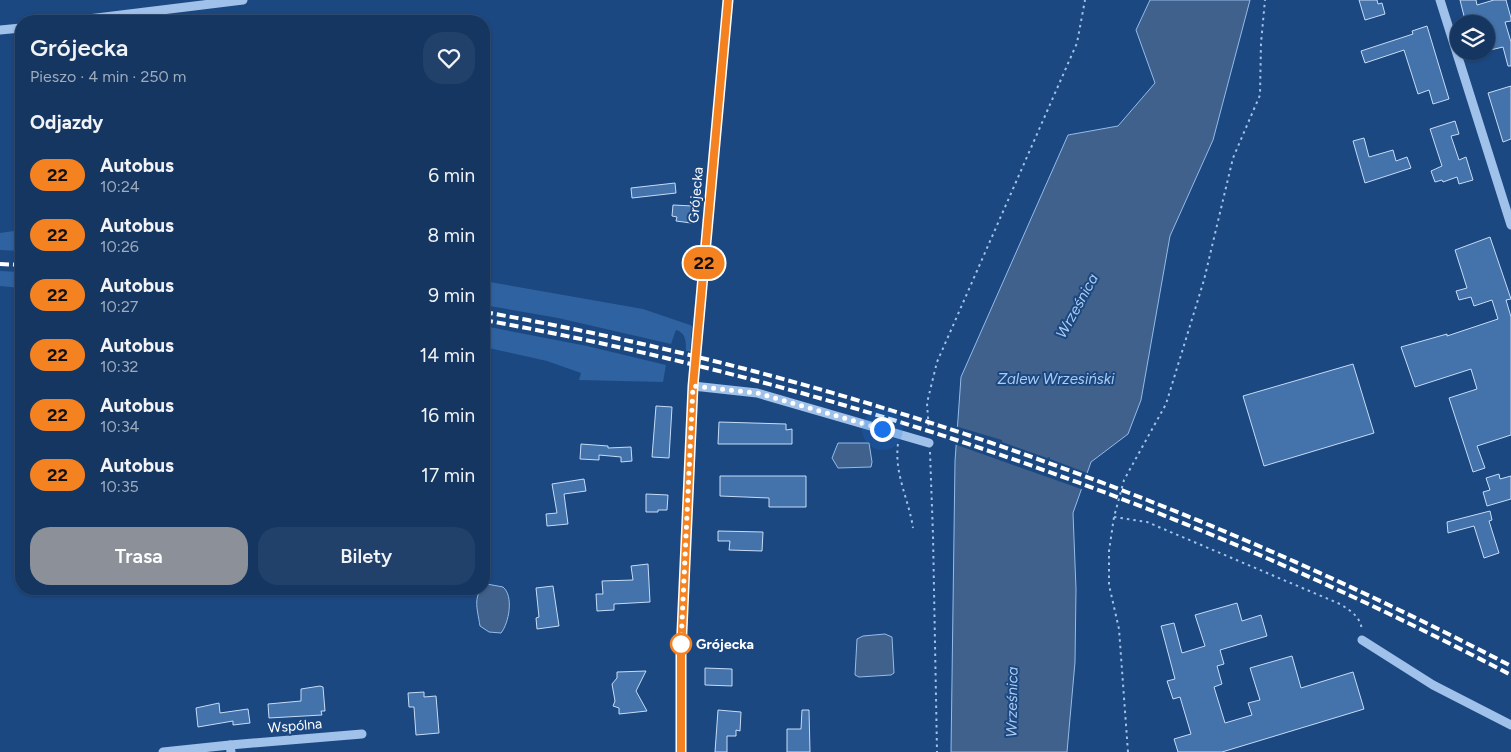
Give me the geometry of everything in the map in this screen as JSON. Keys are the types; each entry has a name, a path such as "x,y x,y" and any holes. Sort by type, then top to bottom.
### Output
{"street":[{"path":"121,15 243,0"},
{"name":"Grójecka","path":"681,752 681,653 693,386 728,0"},
{"path":"1440,0 1511,226"},
{"path":"2,30 15,29"},
{"path":"693,386 757,393 929,444"},
{"path":"1362,640 1433,685 1511,725"},
{"name":"Wspólna","path":"162,752 230,748 362,734"}],"path":[{"path":"937,752 934,535 927,403 937,362 1077,43 1085,0"},
{"path":"1128,752 1118,629 1109,585 1109,551 1114,517 1124,480 1166,404 1204,280 1233,158 1238,142 1258,104 1265,0"},
{"path":"900,434 899,472 903,492 910,506 913,528"},
{"path":"1114,517 1147,522 1340,604 1353,612 1361,623 1362,640"}],"shaded area":[{"path":"15,231 15,251 0,250 0,233"},
{"path":"0,271 15,272 15,287 0,286"},
{"path":"490,282 643,309 692,326 690,351 686,351 684,335 676,330 671,344 558,318 490,306"},
{"path":"490,327 587,346 666,365 663,382 579,380 581,373 547,361 490,348"}],"water":[{"name":"Zalew Wrzesiński","path":"1150,0 1250,0 1213,140 1170,236 1141,400 1128,434 1091,462 1073,513 1076,589 1075,662 1067,752 951,752 955,461 961,377 1068,135 1118,126 1155,83 1136,30"},
{"path":"838,443 869,443 871,467 838,468 832,458"},
{"path":"490,585 503,587 506,591 509,610 504,629 501,633 489,632 480,626 478,595 490,595"},
{"path":"885,634 892,637 894,673 891,675 859,677 855,675 857,639 863,636"}],"pier":[{"path":"955,426 1002,440 1002,442 1047,458 1050,457 1050,459 1090,474 1084,490 954,444"}],"building":[{"path":"1359,0 1377,0 1378,4 1382,3 1385,14 1365,20"},
{"path":"1460,0 1476,0 1477,5 1494,0 1506,0 1511,18 1511,21 1505,22 1511,42 1511,66 1508,66 1503,47 1495,49 1495,15 1464,15"},
{"path":"1427,26 1449,99 1433,104 1429,90 1418,94 1404,50 1365,63 1361,51 1413,34 1412,31"},
{"path":"1511,86 1511,139 1503,142 1488,93"},
{"path":"1455,121 1459,134 1451,136 1459,160 1466,157 1473,180 1459,184 1457,177 1443,182 1442,180 1435,182 1431,171 1442,166 1430,129"},
{"path":"1364,138 1369,157 1393,150 1396,161 1407,157 1411,168 1365,183 1353,141"},
{"path":"675,183 676,193 632,198 631,188"},
{"path":"673,205 693,206 691,223 676,221 677,217 672,216"},
{"path":"1490,237 1511,299 1506,300 1511,317 1511,435 1477,446 1485,468 1473,472 1449,398 1477,389 1471,369 1415,387 1401,347 1447,334 1447,336 1498,319 1492,300 1474,306 1471,297 1459,300 1456,291 1467,288 1455,250"},
{"path":"1353,364 1374,433 1264,466 1243,396"},
{"path":"656,406 672,407 669,458 652,457"},
{"path":"719,422 786,424 786,430 792,429 792,444 718,444"},
{"path":"581,444 608,446 608,448 631,447 632,461 621,462 621,457 599,455 599,460 580,459"},
{"path":"1499,474 1500,479 1511,476 1511,499 1487,506 1483,492 1490,490 1486,478"},
{"path":"720,476 806,476 806,507 769,507 769,498 720,496"},
{"path":"584,479 586,491 564,494 568,524 547,526 546,514 557,513 552,484"},
{"path":"646,494 668,495 667,510 646,512"},
{"path":"1490,511 1492,520 1489,521 1499,553 1484,558 1474,526 1448,533 1447,522"},
{"path":"718,531 763,532 762,551 729,550 730,541 718,541"},
{"path":"648,564 650,602 614,604 614,610 597,611 596,594 603,594 602,581 633,580 631,566"},
{"path":"553,586 559,626 537,629 536,618 539,617 536,588"},
{"path":"1237,603 1242,621 1261,615 1267,636 1220,650 1224,664 1217,666 1222,684 1214,687 1225,723 1252,715 1248,703 1260,700 1250,668 1292,656 1301,688 1353,672 1364,709 1222,752 1178,752 1174,739 1191,734 1180,697 1173,699 1167,681 1175,679 1161,626 1174,623 1182,653 1205,646 1195,615"},
{"path":"705,668 732,669 732,686 705,685"},
{"path":"646,671 636,691 647,711 619,714 619,708 613,706 615,701 612,684 617,678 617,672"},
{"path":"323,687 325,711 321,711 322,715 269,718 268,704 301,701 301,689"},
{"path":"424,692 424,697 436,696 439,733 416,735 414,707 409,707 408,693"},
{"path":"219,703 220,713 248,709 250,723 233,725 233,721 198,727 196,708"},
{"path":"718,710 741,712 740,731 736,730 736,736 727,736 727,752 715,752"},
{"path":"802,710 809,710 810,752 787,752 787,729 801,729"}],"railway":[{"path":"0,264 15,265"},
{"path":"490,313 618,338 750,370 881,407 1011,450 1139,497 1265,549 1389,605 1511,666"},
{"path":"490,321 618,347 750,379 881,416 1011,458 1139,506 1265,557 1389,614 1511,675"}],"bus line":[{"name":"22","path":"681,752 681,653 693,386 728,0"}],"place":[{"name":"Grójecka","path":"681,644"}],"route":[{"path":"681,644 693,386 757,393 882,429"}],"water label":[{"name":"Wrześnica","path":"1077,306"},
{"name":"Wrześnica","path":"1012,702"}]}
